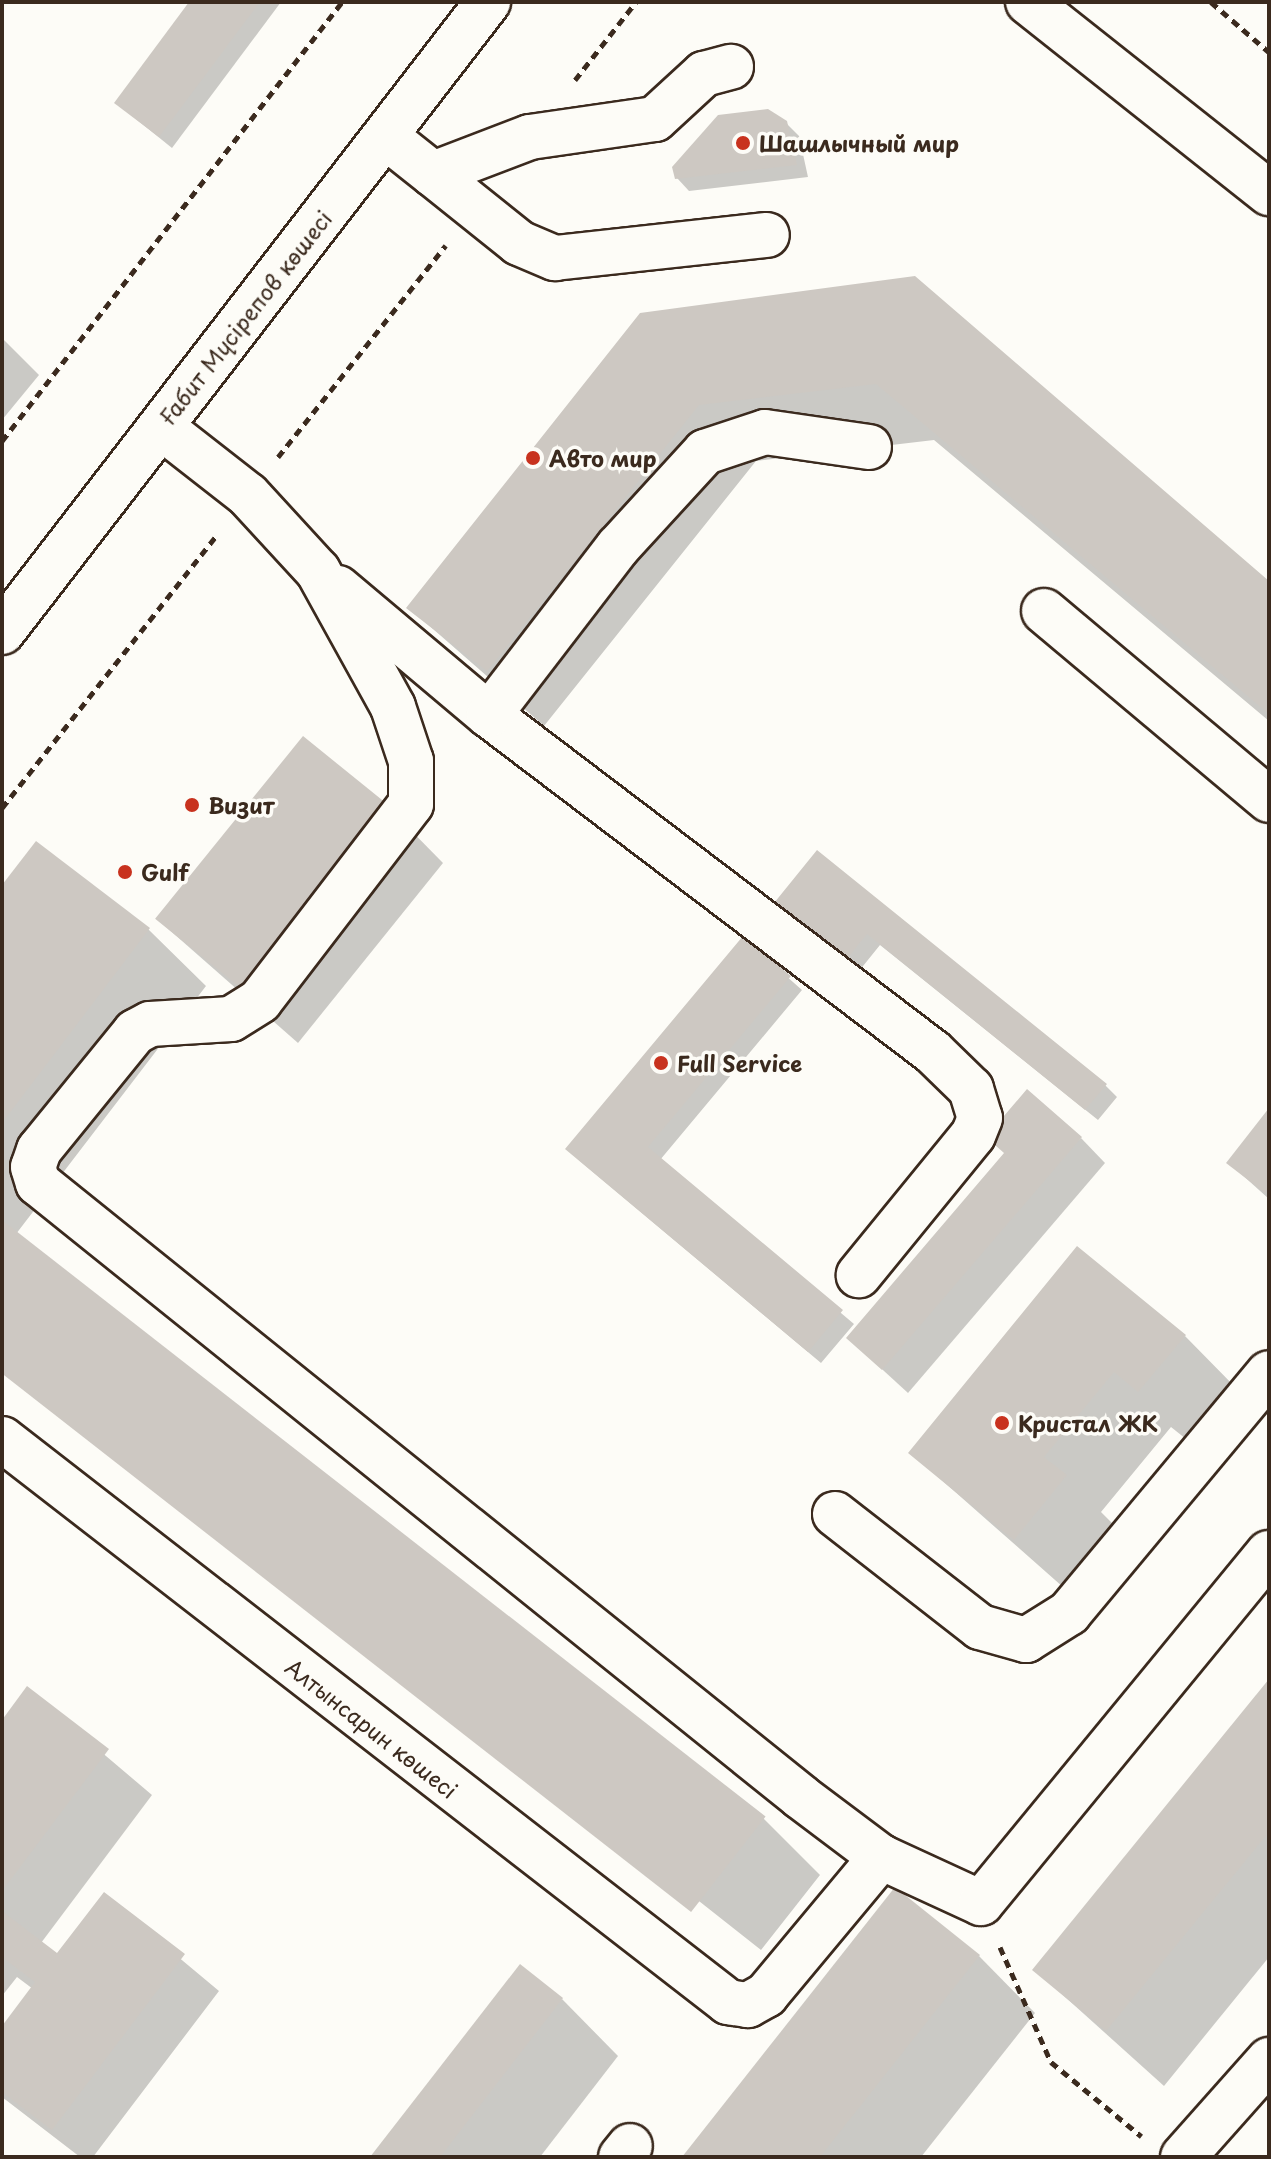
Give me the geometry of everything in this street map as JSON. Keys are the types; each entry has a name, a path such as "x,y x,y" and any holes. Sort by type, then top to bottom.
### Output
{"street":[{"name":"Ғабит Мүсірепов көшесі","path":"2,632 488,2"},
{"path":"1028,2 1269,193"},
{"path":"433,174 530,137 655,119 704,74 731,67"},
{"path":"385,136 519,243 555,258 767,235"},
{"path":"161,427 248,495 318,571 489,715 933,1052 971,1089 980,1118 973,1135 859,1275"},
{"path":"489,715 618,547 705,452 765,432 869,447"},
{"path":"318,571 404,734 415,783 407,813 260,1001 231,1019 150,1024 135,1032 39,1150 35,1176 881,1857 981,1903 1269,1553"},
{"path":"1044,611 1269,800"},
{"path":"835,1514 980,1627 1026,1640 1069,1613 1269,1373"},
{"name":"Алтынсарин көшесі","path":"2,1439 711,1993 748,2005 779,1982 881,1857"},
{"path":"1169,2152 1269,2060"}],"path":[{"path":"2,441 342,2"},
{"path":"530,137 636,2"},
{"path":"1211,2 1269,52"},
{"path":"2,808 475,208"},
{"path":"981,1903 1051,2062 1169,2152"}],"building":[{"path":"189,2 260,2 159,137 114,103"},
{"name":"Шашлычный мир","path":"768,109 787,121 797,165 675,179 672,167 718,115"},
{"path":"915,276 1269,581 1269,714 876,384 699,405 487,671 406,608 640,313"},
{"path":"303,736 388,805 240,987 155,919"},
{"path":"36,841 150,928 2,1123 2,885"},
{"path":"817,850 1107,1084 1085,1110 867,934 842,965 770,908"},
{"path":"743,936 791,976 648,1147 843,1310 808,1352 565,1149"},
{"path":"1027,1089 1082,1137 882,1370 846,1338 1004,1153 986,1137"},
{"path":"1269,1108 1269,1187 1265,1193 1226,1163"},
{"path":"2,1220 766,1817 691,1912 2,1374"},
{"name":"Кристал ЖК","path":"1077,1246 1186,1335 1138,1392 1114,1372 1044,1457 1067,1475 1014,1540 908,1453"},
{"path":"1269,1679 1269,1832 1106,2031 1032,1970"},
{"path":"27,1686 109,1749 2,1891 2,1720"},
{"path":"895,1887 980,1955 820,2157 682,2157"},
{"path":"104,1892 185,1954 52,2130 2,2092 2,2026 35,1982 2,1957 2,1911 57,1953"},
{"path":"520,1964 563,1998 440,2157 370,2157"}],"place":[{"name":"Шашлычный мир","path":"743,143"},
{"name":"Авто мир","path":"533,458"},
{"name":"Визит","path":"192,805"},
{"name":"Gulf","path":"125,872"},
{"name":"Full Service","path":"661,1063"},
{"name":"Кристал ЖК","path":"1002,1423"}]}
